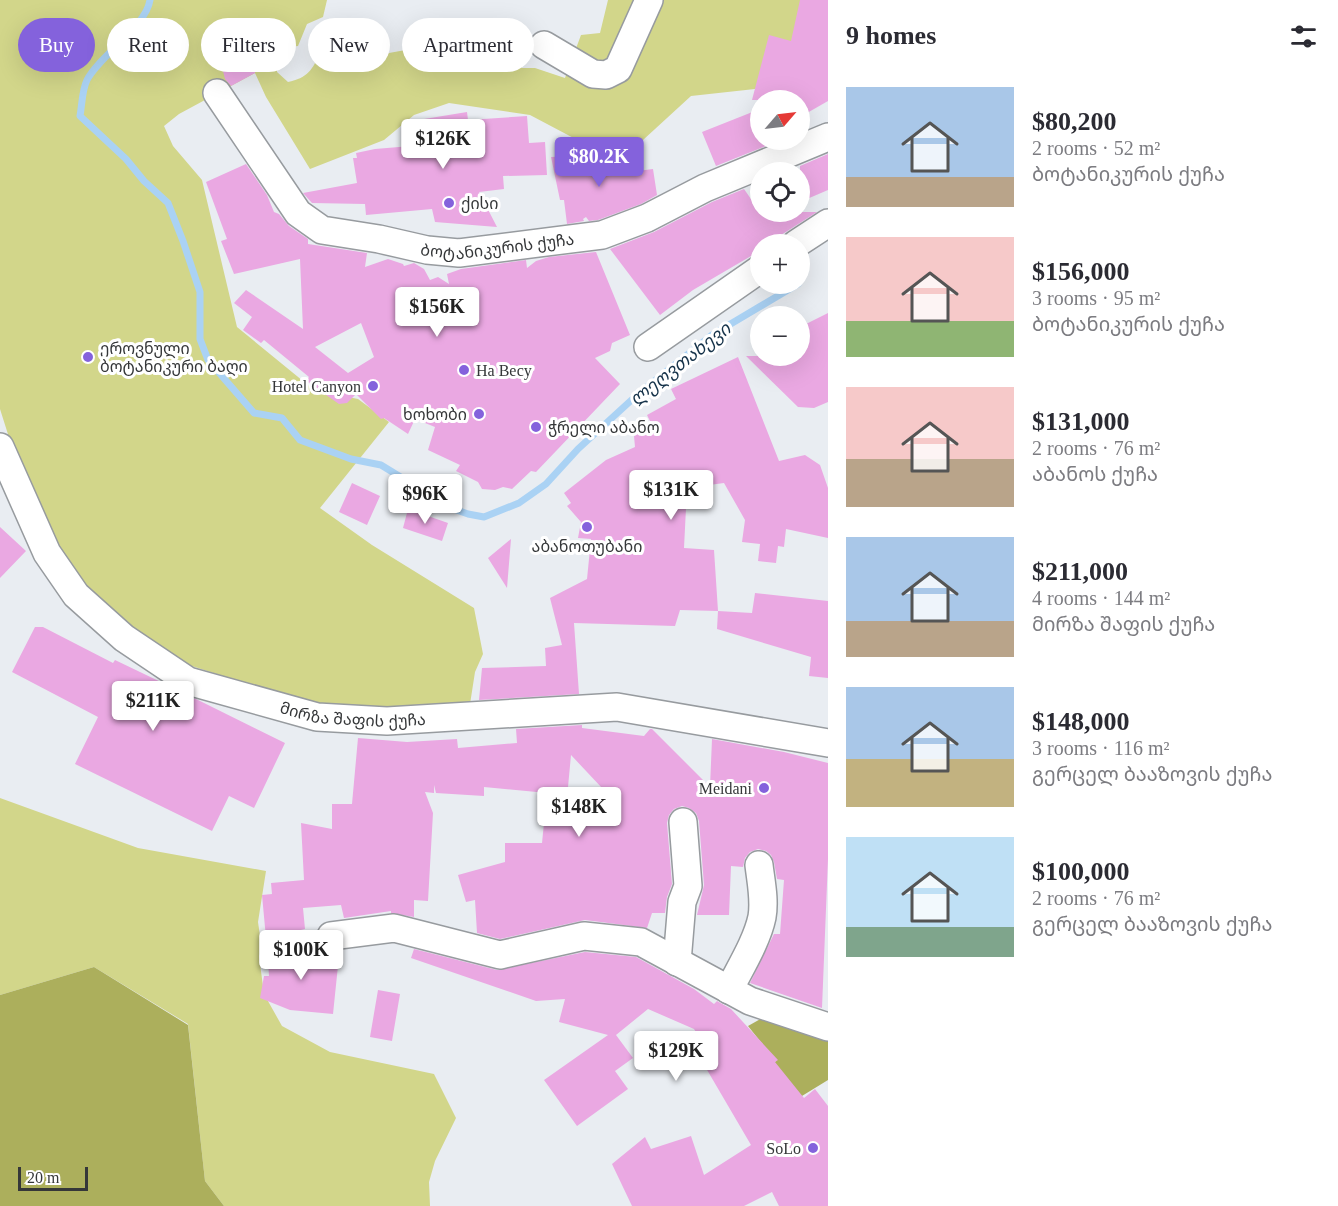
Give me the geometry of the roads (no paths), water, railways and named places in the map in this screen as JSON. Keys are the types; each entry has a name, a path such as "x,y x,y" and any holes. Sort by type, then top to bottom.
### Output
{"street":[{"path":"544,45 594,74 606,75 618,69 650,0"},
{"name":"ბოტანიკურის ქუჩა","path":"217,93 298,213 322,230 379,239 427,250 459,253 602,235 647,218 705,188 828,136"},
{"path":"810,235 828,223"},
{"path":"648,347 750,276"},
{"name":"მირზა შაფის ქუჩა","path":"0,447 47,553 76,596 124,638 188,681 317,717 387,722 617,706 828,743"},
{"path":"677,962 682,902 688,886 683,822"},
{"path":"729,990 747,956 762,917 763,892 759,865"},
{"path":"331,936 394,928 500,956 584,936 641,942 750,1001 828,1027"}],"waterway":[{"name":"ლეღვთახევი","path":"150,0 147,10 132,31 93,70 83,93 80,116 168,203 200,292 200,339 208,360 254,413 282,418 300,440 351,459 381,465 451,508 484,517 519,503 546,484 578,449 637,395 712,335 781,294"}],"place":[{"name":"ქისი","path":"449,203"},
{"name":"ეროვნული ბოტანიკური ბაღი","path":"88,357"},
{"name":"На Весу","path":"464,370"},
{"name":"Hotel Canyon","path":"373,386"},
{"name":"ხოხობი","path":"479,414"},
{"name":"ჭრელი აბანო","path":"536,427"},
{"name":"აბანოთუბანი","path":"587,527"},
{"name":"Meidani","path":"764,788"},
{"name":"SoLo","path":"813,1148"}]}
